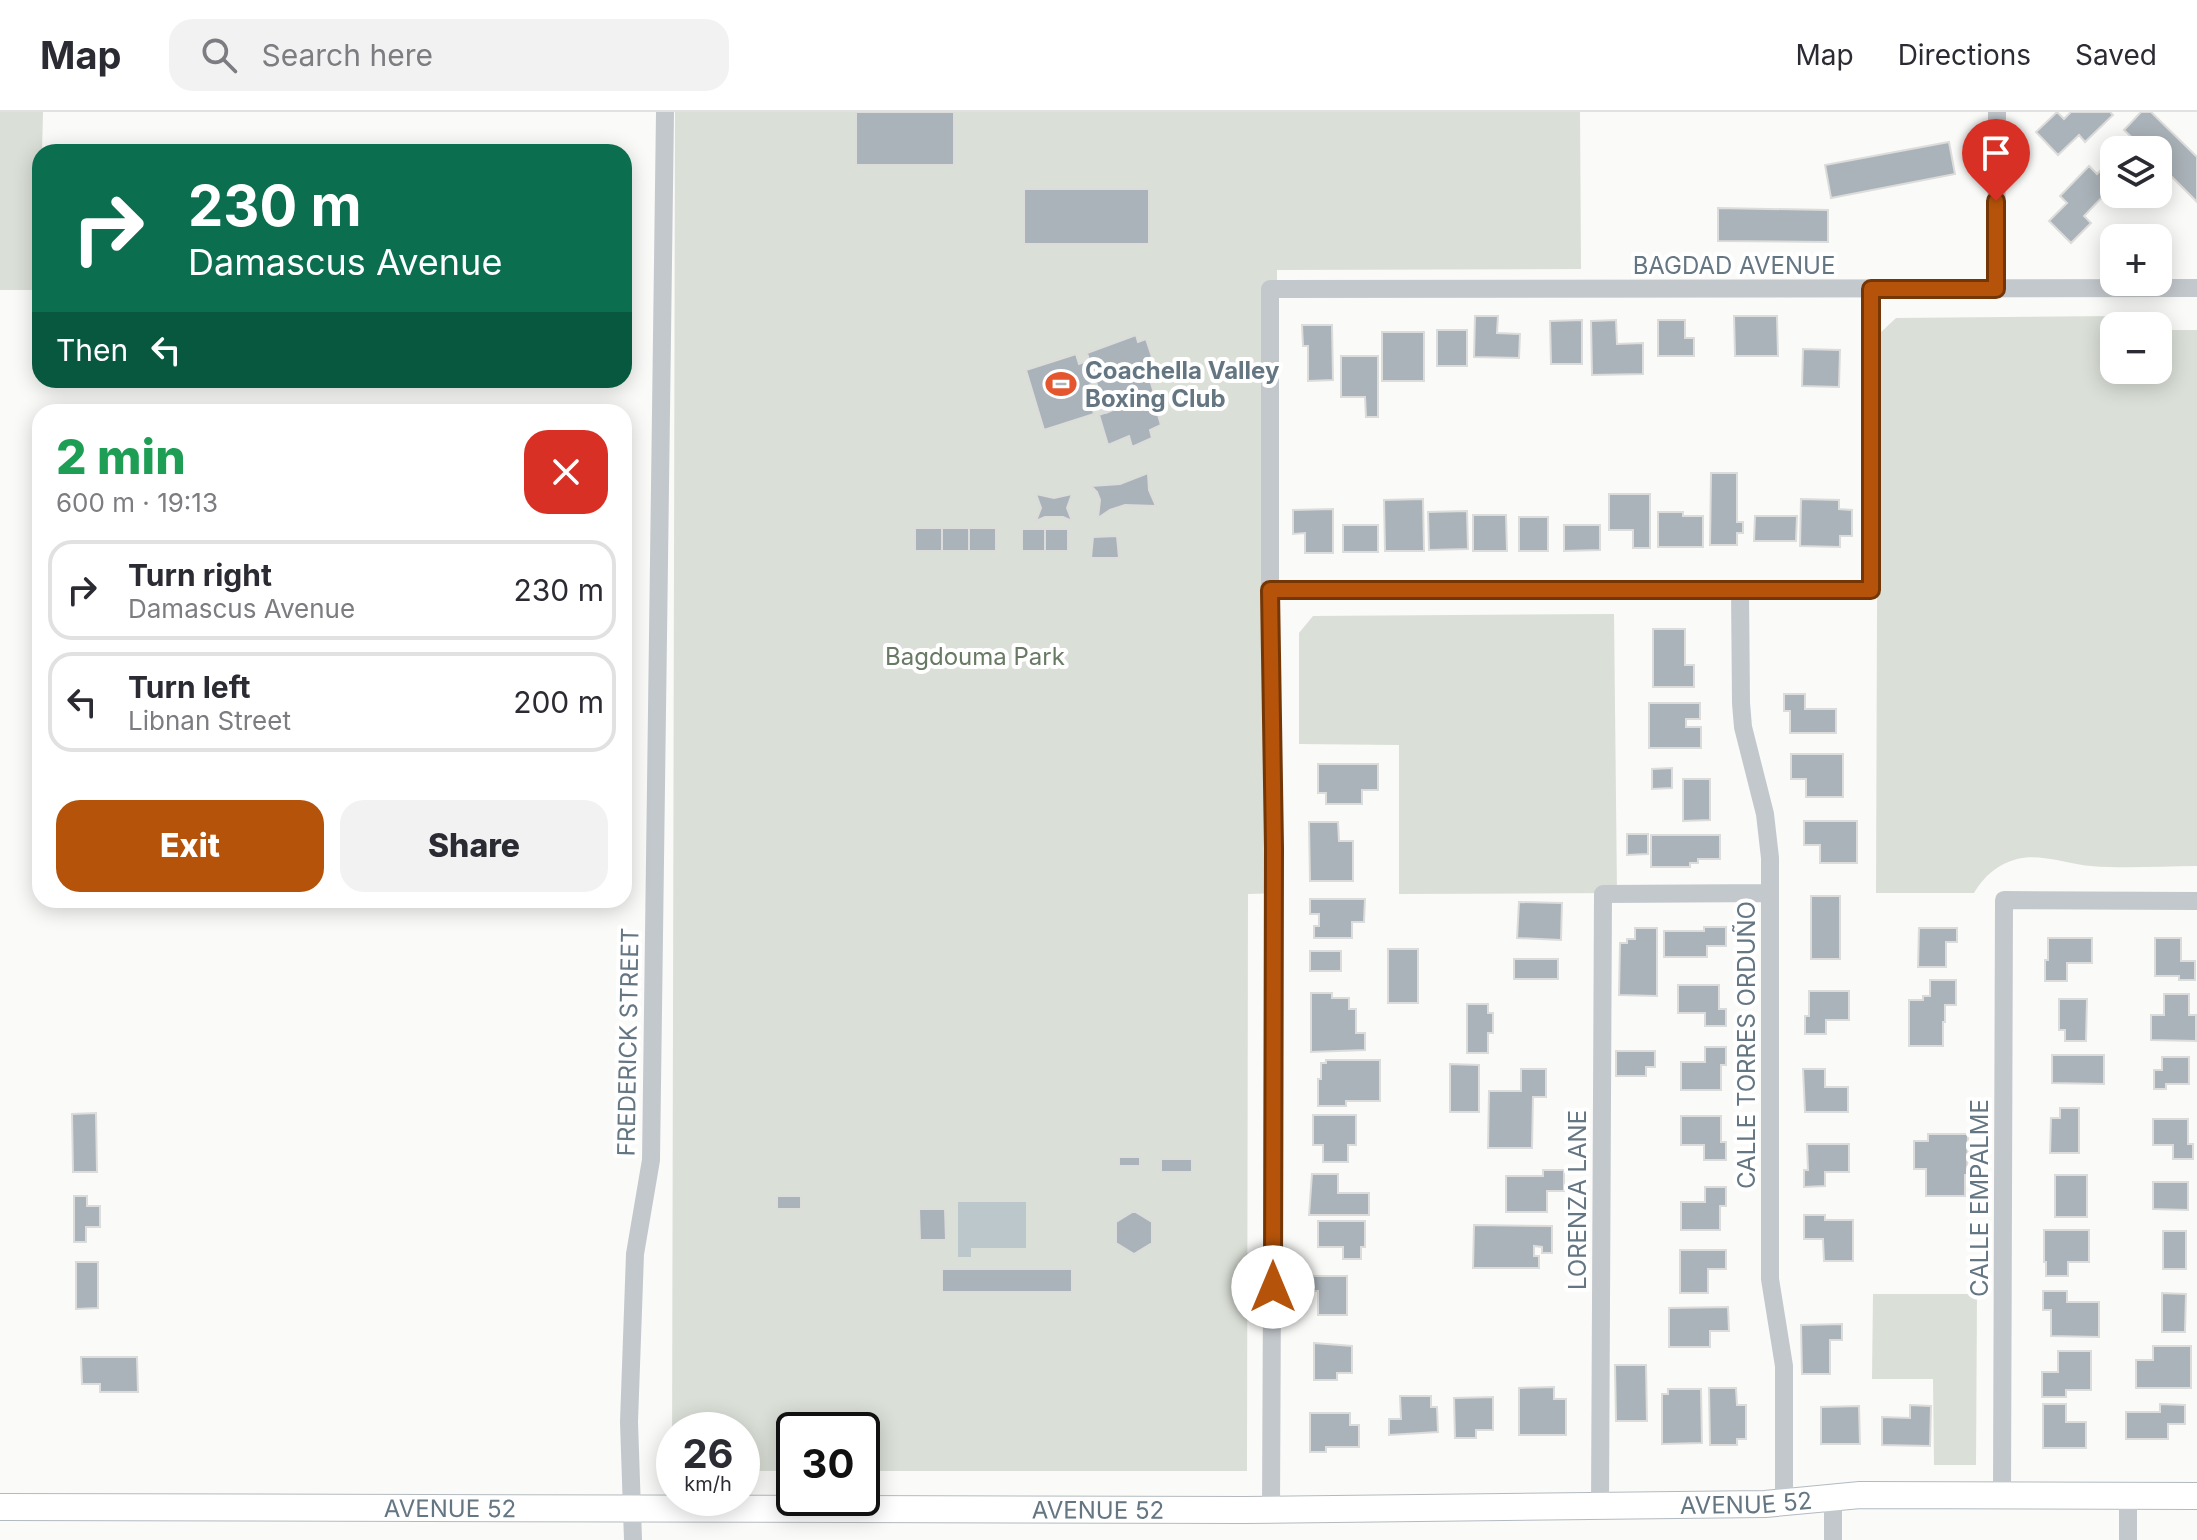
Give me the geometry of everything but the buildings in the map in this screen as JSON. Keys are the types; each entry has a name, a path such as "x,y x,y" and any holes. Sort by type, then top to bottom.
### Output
{"main road":[{"name":"AVENUE 52","path":"0,1507 1271,1509 1600,1507 1784,1502 1860,1495 2197,1496"}],"street":[{"name":"FREDERICK STREET","path":"633,1540 629,1422 635,1254 651,1160 665,112"},
{"path":"1996,289 1997,112"},
{"name":"BAGDAD AVENUE","path":"1270,590 1270,289 2197,288"},
{"path":"1271,1509 1274,848 1270,590 1871,590 1871,289"},
{"name":"CALLE TORRES ORDUÑO","path":"1740,590 1743,727 1768,834 1770,1279 1784,1366 1784,1502"},
{"name":"LORENZA LANE","path":"1600,1507 1603,894 1770,893"},
{"name":"CALLE EMPALME","path":"2002,1495 2004,900 2197,901"},
{"path":"2128,1495 2128,1540"},
{"path":"1833,1498 1833,1540"}],"green space":[{"path":"0,112 43,112 42,144 32,144 32,290 0,290"},
{"name":"Bagdouma Park","path":"675,112 1580,112 1581,269 1277,270 1276,893 1248,894 1247,1471 880,1471 880,1412 776,1412 776,1471 760,1471 760,1412 672,1412"},
{"path":"2100,316 2100,384 2172,384 2172,330 2197,330 2197,866 2104,867 2026,857 1998,867 1974,893 1876,893 1878,335 1896,318"},
{"path":"1614,614 1617,893 1399,894 1399,745 1299,744 1299,633 1313,616"},
{"path":"1873,1294 1977,1294 1976,1465 1934,1465 1933,1379 1872,1379"}],"shaded area":[{"path":"958,1202 1026,1202 1026,1248 971,1248 971,1257 958,1257"}],"place":[{"name":"Coachella Valley Boxing Club","path":"1061,384"}],"route":[{"path":"1273,1287 1274,848 1270,590 1871,590 1871,289 1996,289 1996,201"}]}
